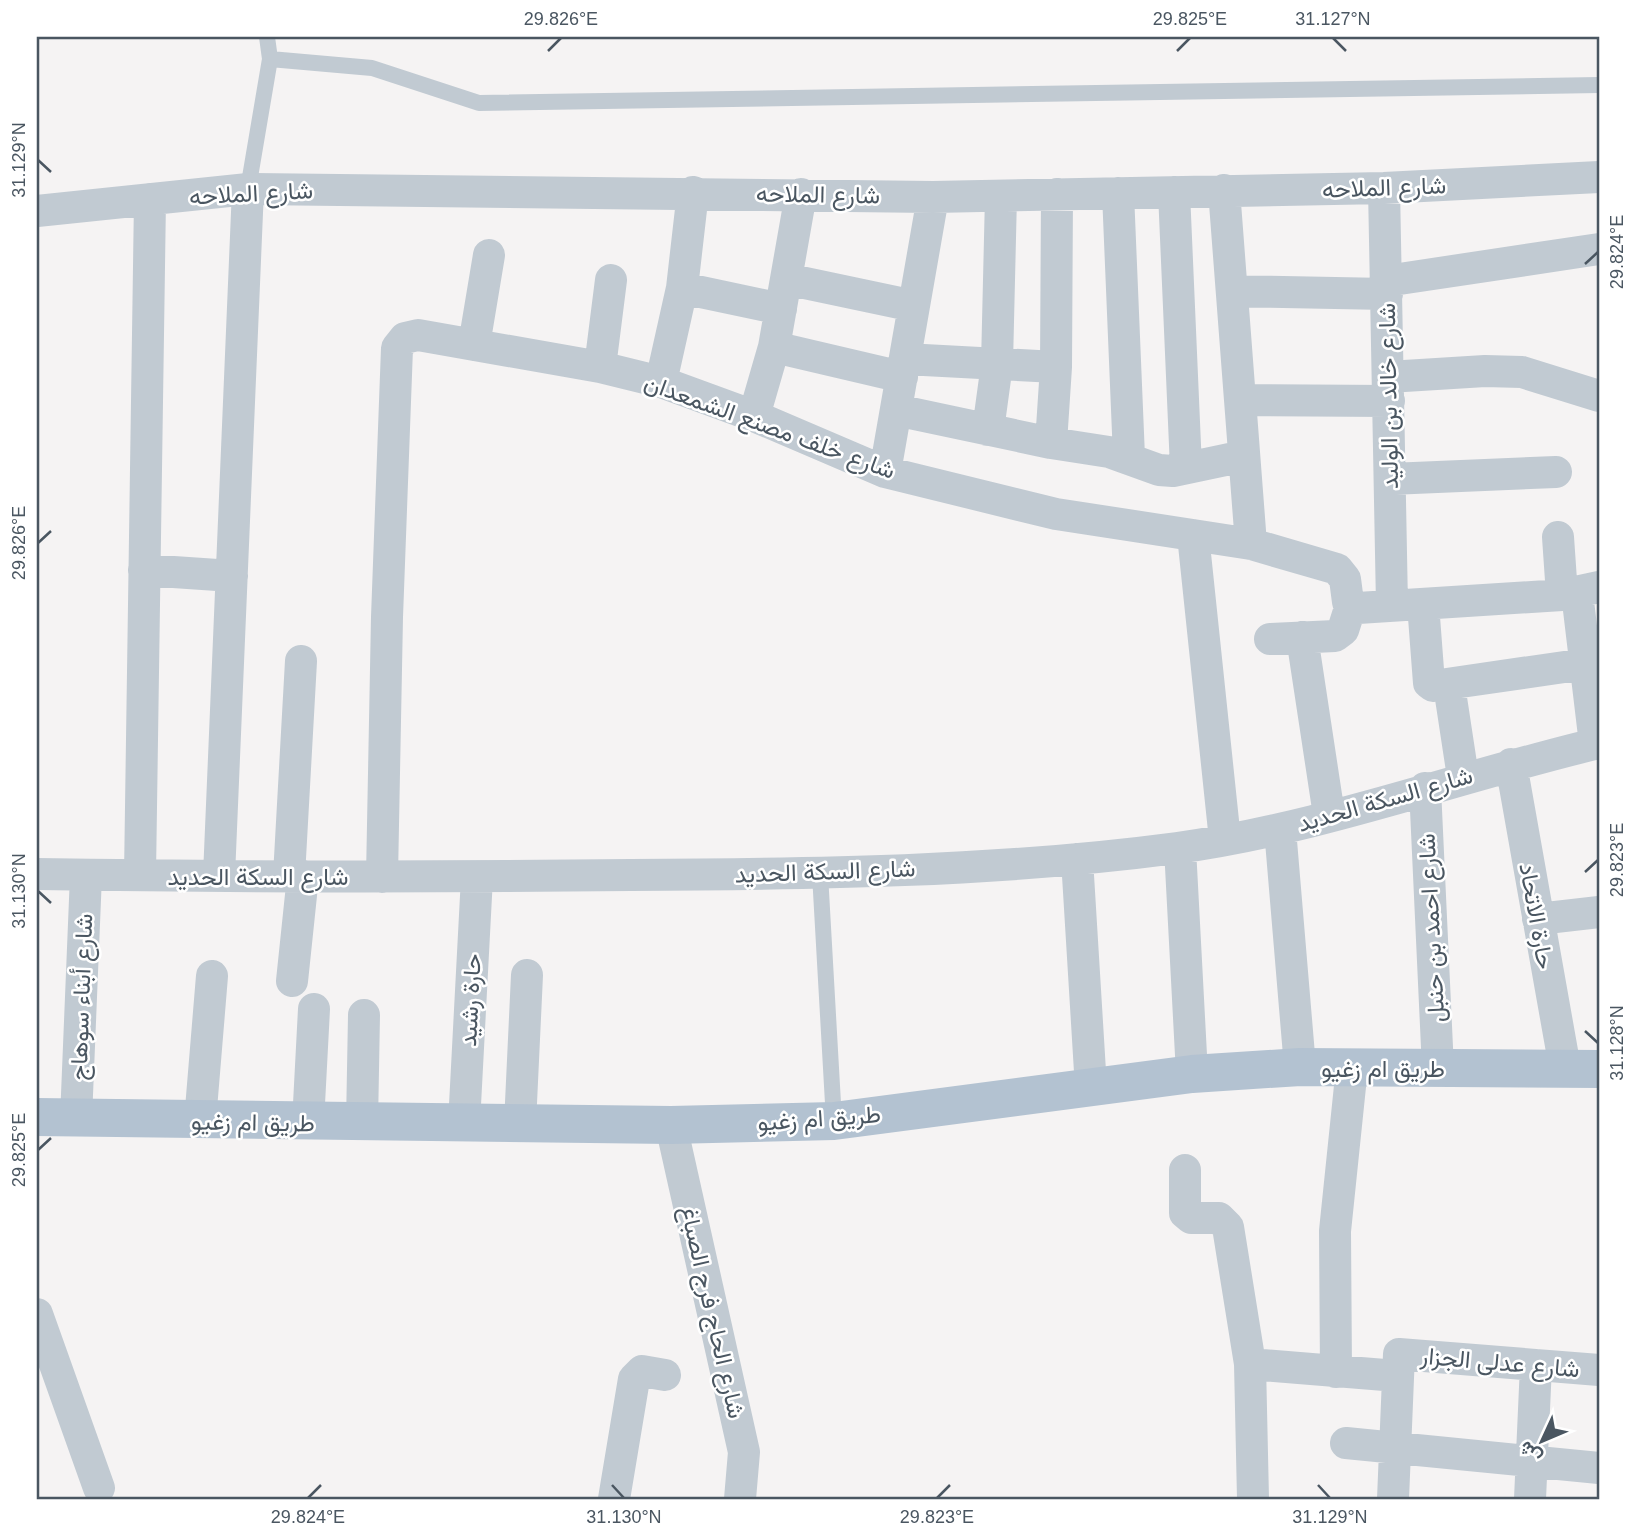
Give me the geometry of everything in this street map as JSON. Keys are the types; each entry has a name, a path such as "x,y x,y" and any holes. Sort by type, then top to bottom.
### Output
{"main road":[{"name":"طريق ام زغيو","path":"37,1117 362,1124 671,1125 834,1121 1192,1074 1300,1067 1582,1069"}],"street":[{"name":"شارع الملاحه","path":"37,211 248,189 693,192 933,197 1384,188 1599,177"},
{"name":"شارع خالد بن الوليد","path":"1384,188 1390,479 1407,604 1429,682 1436,687 1449,685"},
{"path":"219,876 248,189"},
{"path":"1224,190 1251,544"},
{"path":"661,382 682,288 693,192"},
{"path":"1174,192 1186,468"},
{"path":"1118,193 1129,457"},
{"path":"754,416 774,347 801,194"},
{"path":"1051,443 1056,367 1058,194"},
{"path":"988,430 997,364 1001,196"},
{"path":"886,472 933,197"},
{"path":"140,875 150,199"},
{"path":"1232,291 1386,288 1599,249"},
{"path":"474,345 489,255"},
{"path":"600,367 611,281"},
{"path":"682,288 914,306"},
{"name":"شارع خلف مصنع الشمعدان","path":"382,877 397,348 405,338 418,335 600,367 661,382 754,416 886,472 1056,514 1251,544 1340,572 1351,606"},
{"path":"774,347 903,368 997,364 1056,367"},
{"path":"1240,400 1388,389 1522,372 1599,396"},
{"path":"896,410 1129,457 1146,467 1159,470 1186,468 1244,456"},
{"path":"1390,479 1556,472"},
{"path":"1193,535 1225,840"},
{"path":"1562,537 1579,592 1585,664 1597,743"},
{"path":"144,570 232,576"},
{"path":"1270,639 1340,634 1351,606 1358,608 1579,592"},
{"path":"1302,637 1329,815"},
{"path":"292,981 301,661"},
{"path":"1463,777 1449,685 1585,664"},
{"name":"شارع السكة الحديد","path":"37,874 477,877 820,874 1077,859 1180,848 1280,829 1463,777 1597,743"},
{"name":"حارة الاتحاد","path":"1511,764 1538,919 1582,1069"},
{"name":"شارع احمد بن حنبل","path":"1424,788 1438,1069"},
{"path":"1280,829 1300,1067"},
{"path":"1180,848 1192,1074"},
{"path":"1077,859 1091,1088"},
{"name":"شارع أبناء سوهاج","path":"76,1119 86,875"},
{"name":"حارة رشيد","path":"464,1124 477,877"},
{"path":"1538,919 1599,912"},
{"path":"520,1124 527,975"},
{"path":"200,1121 212,976"},
{"path":"308,1123 314,1009"},
{"path":"362,1124 364,1015"},
{"path":"1336,1372 1335,1231 1352,1068"},
{"name":"شارع الحاج فرج الصباغ","path":"671,1125 744,1451 740,1499"},
{"path":"1185,1170 1185,1213 1191,1218 1219,1219 1228,1227 1250,1364 1253,1499"},
{"path":"37,1316 99,1488"},
{"name":"شارع عدلى الجزار","path":"1250,1364 1336,1372 1399,1365 1536,1365 1599,1370"},
{"path":"1393,1499 1399,1365"},
{"path":"1530,1499 1536,1365"},
{"path":"614,1499 634,1378 642,1371 665,1375"},
{"path":"1346,1443 1599,1468"}],"lane":[{"path":"248,189 271,59 267,37"},
{"path":"271,59 372,68 479,103 1599,85"},
{"path":"820,874 834,1121"}]}
